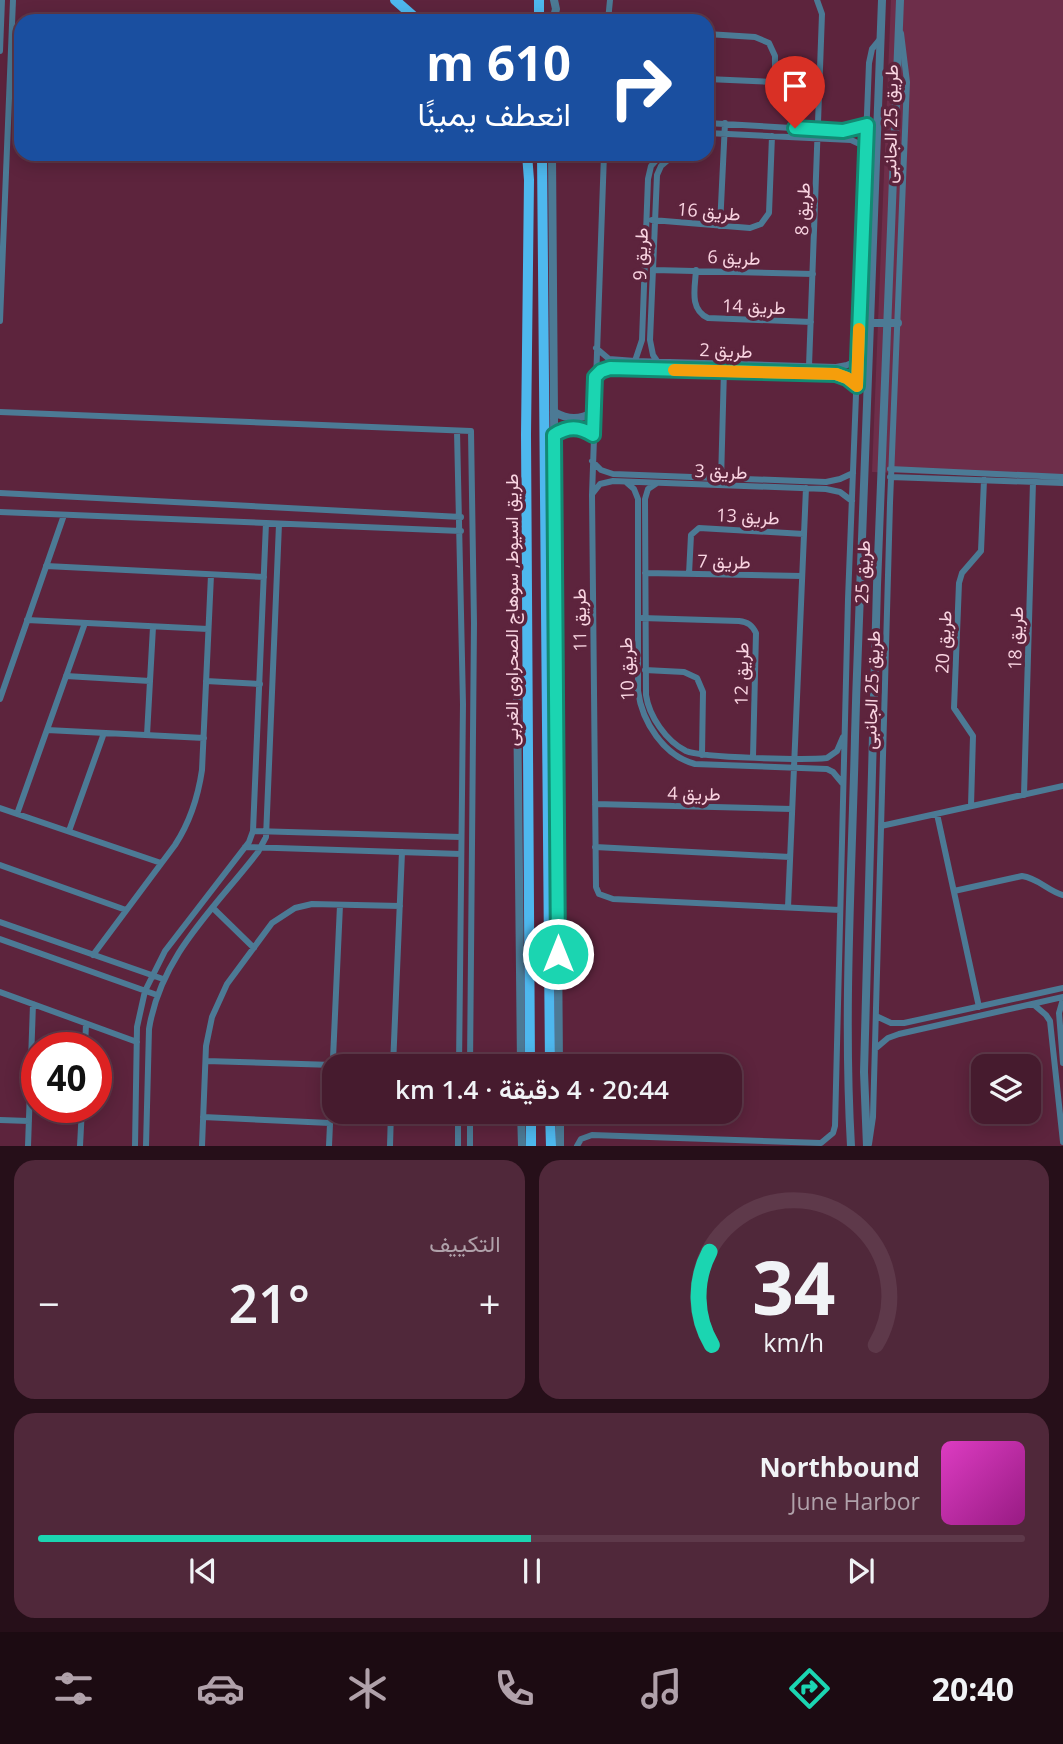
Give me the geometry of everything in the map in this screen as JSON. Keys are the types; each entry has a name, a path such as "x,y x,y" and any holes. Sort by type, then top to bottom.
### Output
{"main road":[{"path":"395,0 411,14"},
{"name":"طريق اسيوط, سوهاج الصحراوى الغربى","path":"528,161 522,687 530,1054"},
{"name":"طريق اسيوط, سوهاج الصحراوى الغربى","path":"542,161 550,1054"},
{"path":"531,1124 531,1146"},
{"path":"550,1124 551,1146"}],"street":[{"path":"0,51 2,0"},
{"path":"0,321 13,0"},
{"name":"طريق 8","path":"810,366 822,14 817,0"},
{"name":"طريق 25","path":"851,1146 848,1072 859,584 883,0"},
{"name":"طريق 25","path":"868,1146 864,1072 874,679 900,0"},
{"name":"طريق 25 الجانبى","path":"868,1146 873,1117 891,473 905,150 906,63 899,27"},
{"path":"714,34 755,37 769,43 775,56 775,82"},
{"path":"577,1146 581,1139 592,1135 701,1142 821,1143 833,1133 835,1126 843,784 866,147 870,55 881,38"},
{"path":"714,79 820,84"},
{"path":"714,123 843,131 867,125"},
{"path":"720,226 724,123"},
{"path":"714,133 851,140 866,147"},
{"name":"طريق 16","path":"647,220 750,228 761,224 769,213 772,136"},
{"path":"894,149 905,150"},
{"path":"552,161 559,1054"},
{"name":"طريق 11","path":"604,161 592,495 596,887 599,894 605,898 840,910"},
{"name":"طريق 9","path":"635,360 642,340 649,172 656,161"},
{"name":"طريق 9","path":"657,361 650,340 657,175 666,161"},
{"name":"طريق 6","path":"654,270 813,274"},
{"name":"طريق 14","path":"696,270 695,306 708,318 811,322"},
{"path":"870,323 898,323"},
{"name":"طريق 2","path":"596,348 609,359 836,374 857,386"},
{"name":"طريق 2","path":"595,377 610,368 842,367 858,360"},
{"path":"721,481 724,368"},
{"path":"0,412 471,431 474,636 470,1054"},
{"path":"554,412 578,418 594,412"},
{"path":"855,421 865,421"},
{"path":"554,435 569,428 578,428 593,435"},
{"path":"457,431 461,517 459,1054"},
{"name":"طريق 3","path":"593,461 601,471 613,474 833,490 852,501"},
{"name":"طريق 3","path":"592,495 600,484 606,482 826,482 853,473"},
{"path":"881,473 1063,477"},
{"path":"891,473 1063,483"},
{"name":"طريق 20","path":"971,806 973,736 956,713 959,583 962,573 981,551 984,480"},
{"name":"طريق 10","path":"626,482 635,489 638,499 643,703 647,721 667,748 676,756 695,764 827,769 834,772 843,784"},
{"name":"طريق 18","path":"1024,795 1033,482"},
{"name":"طريق 10","path":"657,483 648,489 645,499 645,573 641,618 645,670 643,703 667,735 681,748 699,755"},
{"path":"788,907 806,488"},
{"path":"0,493 461,517"},
{"path":"0,512 461,531"},
{"path":"0,698 64,515"},
{"path":"135,1146 139,1009 145,991 165,951 245,847 253,831 266,523"},
{"path":"146,1146 149,1029 163,979 173,960 261,847 267,831 279,524"},
{"name":"طريق 13","path":"689,574 691,535 699,528 804,534"},
{"path":"46,566 264,577"},
{"name":"طريق 7","path":"645,573 802,576"},
{"path":"93,954 184,830 196,800 202,770 211,575"},
{"path":"859,584 877,585"},
{"name":"طريق 12","path":"641,618 739,621 753,626 756,633 753,757"},
{"path":"27,620 208,629"},
{"path":"17,814 85,623"},
{"path":"147,735 153,627"},
{"path":"645,670 684,672 697,678 703,692 699,755 695,764"},
{"path":"66,676 150,681"},
{"path":"874,679 885,679"},
{"path":"206,681 260,684"},
{"path":"521,1054 522,687"},
{"path":"47,730 204,738"},
{"path":"699,755 821,758 837,751 846,732"},
{"path":"69,831 104,733"},
{"path":"881,826 1063,786"},
{"name":"طريق 4","path":"595,804 792,809"},
{"path":"0,808 161,863"},
{"path":"937,814 979,1007"},
{"path":"253,831 461,837"},
{"path":"245,847 461,853"},
{"path":"595,848 790,857"},
{"path":"394,1054 402,852"},
{"path":"841,858 853,858"},
{"path":"0,865 126,910"},
{"path":"954,891 1022,876 1033,878 1062,897"},
{"path":"869,881 880,881"},
{"path":"202,1146 205,1061 208,1031 216,1005 227,984 272,923 286,912 303,905 400,906"},
{"path":"333,1054 340,905"},
{"path":"213,908 254,948"},
{"path":"0,922 163,979"},
{"path":"0,939 157,995"},
{"path":"876,1017 891,1023 904,1023 1063,988"},
{"path":"0,992 137,1042"},
{"path":"875,1049 899,1034 1063,998 1059,1013 1063,1062"},
{"path":"32,1032 33,1004"},
{"path":"1033,1004 1050,1021 1063,1142"},
{"path":"86,1024 86,1032"},
{"path":"205,1061 322,1065"},
{"path":"848,1072 864,1072"},
{"path":"836,1082 848,1082"},
{"path":"203,1117 322,1123"},
{"path":"0,1119 21,1120"},
{"path":"28,1146 29,1123"},
{"path":"80,1146 81,1123"},
{"path":"329,1146 330,1124"},
{"path":"390,1146 391,1124"},
{"path":"458,1124 458,1146"},
{"path":"470,1124 470,1146"},
{"path":"522,1124 522,1146"},
{"path":"560,1124 560,1146"}],"shaded area":[{"path":"891,0 1063,0 1063,479 872,472"}],"slow traffic":[{"path":"674,370 836,374 842,375 857,386 859,329"}],"route":[{"path":"558,954 554,435 569,428 578,428 593,435 595,377 610,368 836,374 842,375 857,386 867,125 843,131 795,128"}]}
